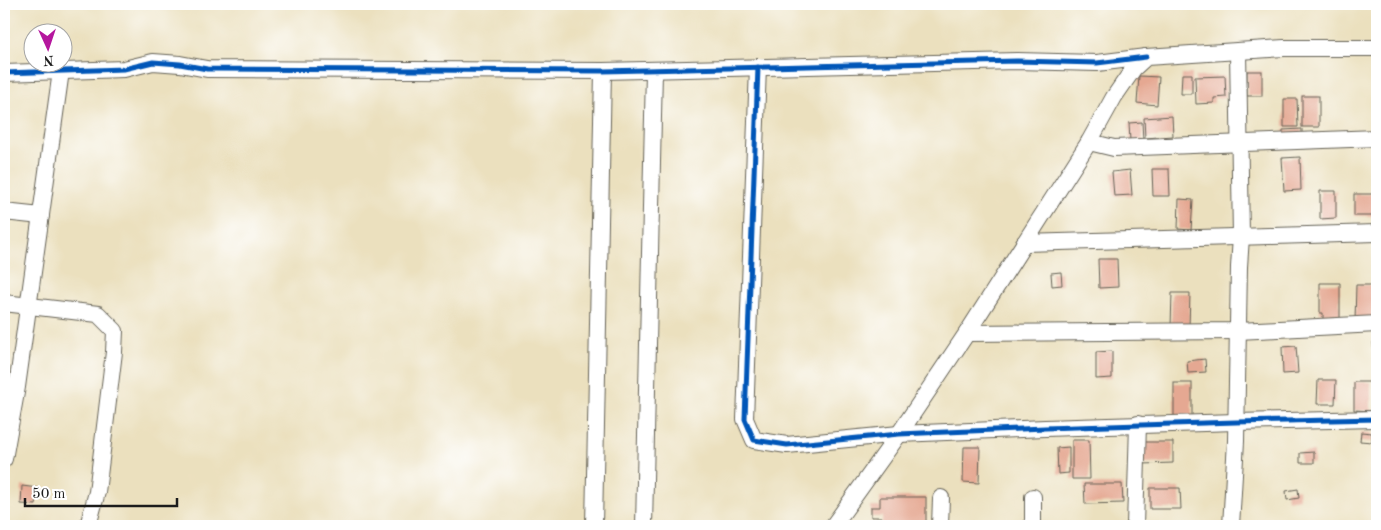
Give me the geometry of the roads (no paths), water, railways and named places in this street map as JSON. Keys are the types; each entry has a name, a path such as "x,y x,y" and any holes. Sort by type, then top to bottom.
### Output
{"street":[{"path":"72,71 124,69 152,62 180,64 207,69 654,71 758,66 1017,61 1097,63 1146,57 1284,48 1377,48"},
{"path":"1231,526 1236,422 1240,237 1238,51"},
{"path":"833,526 899,434 967,333 1090,142 1114,97 1134,68 1146,57"},
{"path":"758,66 745,419 754,440 787,445 899,434 1138,424 1377,419"},
{"path":"594,526 603,71"},
{"path":"644,526 654,71"},
{"path":"4,73 32,72"},
{"path":"4,459 29,306 61,72"},
{"path":"1090,142 1114,148 1377,138"},
{"path":"4,212 41,216"},
{"path":"1024,243 1377,233"},
{"path":"4,303 98,314 115,331 97,492 88,526"},
{"path":"967,333 1238,330 1377,324"},
{"path":"1135,526 1138,424"},
{"path":"1032,526 1033,497"},
{"path":"940,526 941,498"}]}
